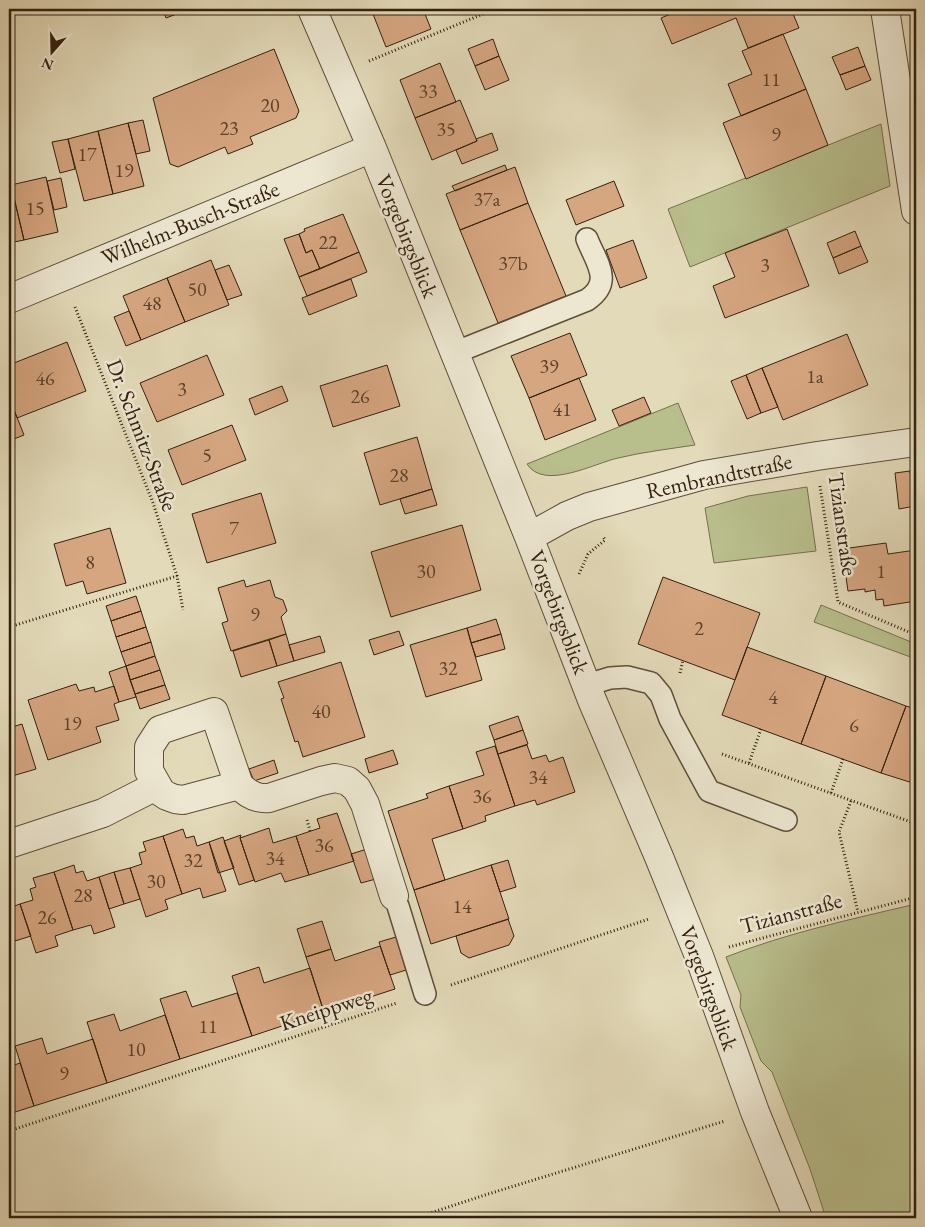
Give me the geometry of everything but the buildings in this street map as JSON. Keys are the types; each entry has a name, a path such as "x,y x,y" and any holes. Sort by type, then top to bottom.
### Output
{"street":[{"name":"Vorgebirgsblick","path":"312,9 372,148 530,538 587,685 699,956 755,1112 798,1218"},
{"path":"885,9 916,211"},
{"name":"Wilhelm-Busch-Straße","path":"9,299 372,148"},
{"name":"Rembrandtstraße","path":"530,538 567,516 589,507 704,474 916,442"},
{"path":"239,785 182,800 167,796 156,786 149,771 149,747 160,730 214,712 239,785 245,791 261,799 335,778 348,781 357,789 365,804 396,901"},
{"path":"9,844 103,813 156,786"}],"lane":[{"path":"454,353 587,300 594,295 602,284 602,277 587,239"},
{"path":"587,685 610,678 627,677 651,683 661,695 670,719 710,791 786,820"},
{"path":"396,901 425,994"}],"path":[{"path":"340,73 495,9"},
{"name":"Dr. Schmitz-Straße","path":"66,274 75,309 153,503 177,576 183,610"},
{"name":"Tizianstraße","path":"817,456 821,498 838,602 916,635"},
{"path":"577,582 588,554 605,540 589,507"},
{"path":"9,627 177,576"},
{"path":"683,660 680,673 683,682"},
{"path":"749,763 761,729"},
{"path":"721,753 910,822 916,822"},
{"path":"831,794 843,759"},
{"path":"851,801 839,832 858,912"},
{"name":"Tizianstraße","path":"699,956 916,897"},
{"name":"Kneippweg","path":"9,1132 654,918"},
{"path":"415,1218 755,1112"}],"green space":[{"path":"881,124 890,186 690,267 668,209"},
{"path":"678,403 695,445 627,456 557,475 545,475 535,472 527,464"},
{"path":"807,487 816,551 714,563 705,508 748,496"},
{"path":"821,605 916,644 916,659 814,622"},
{"path":"916,904 916,1218 826,1218 810,1169 772,1072 761,1061 740,1007 741,995 726,957 796,934"}]}
